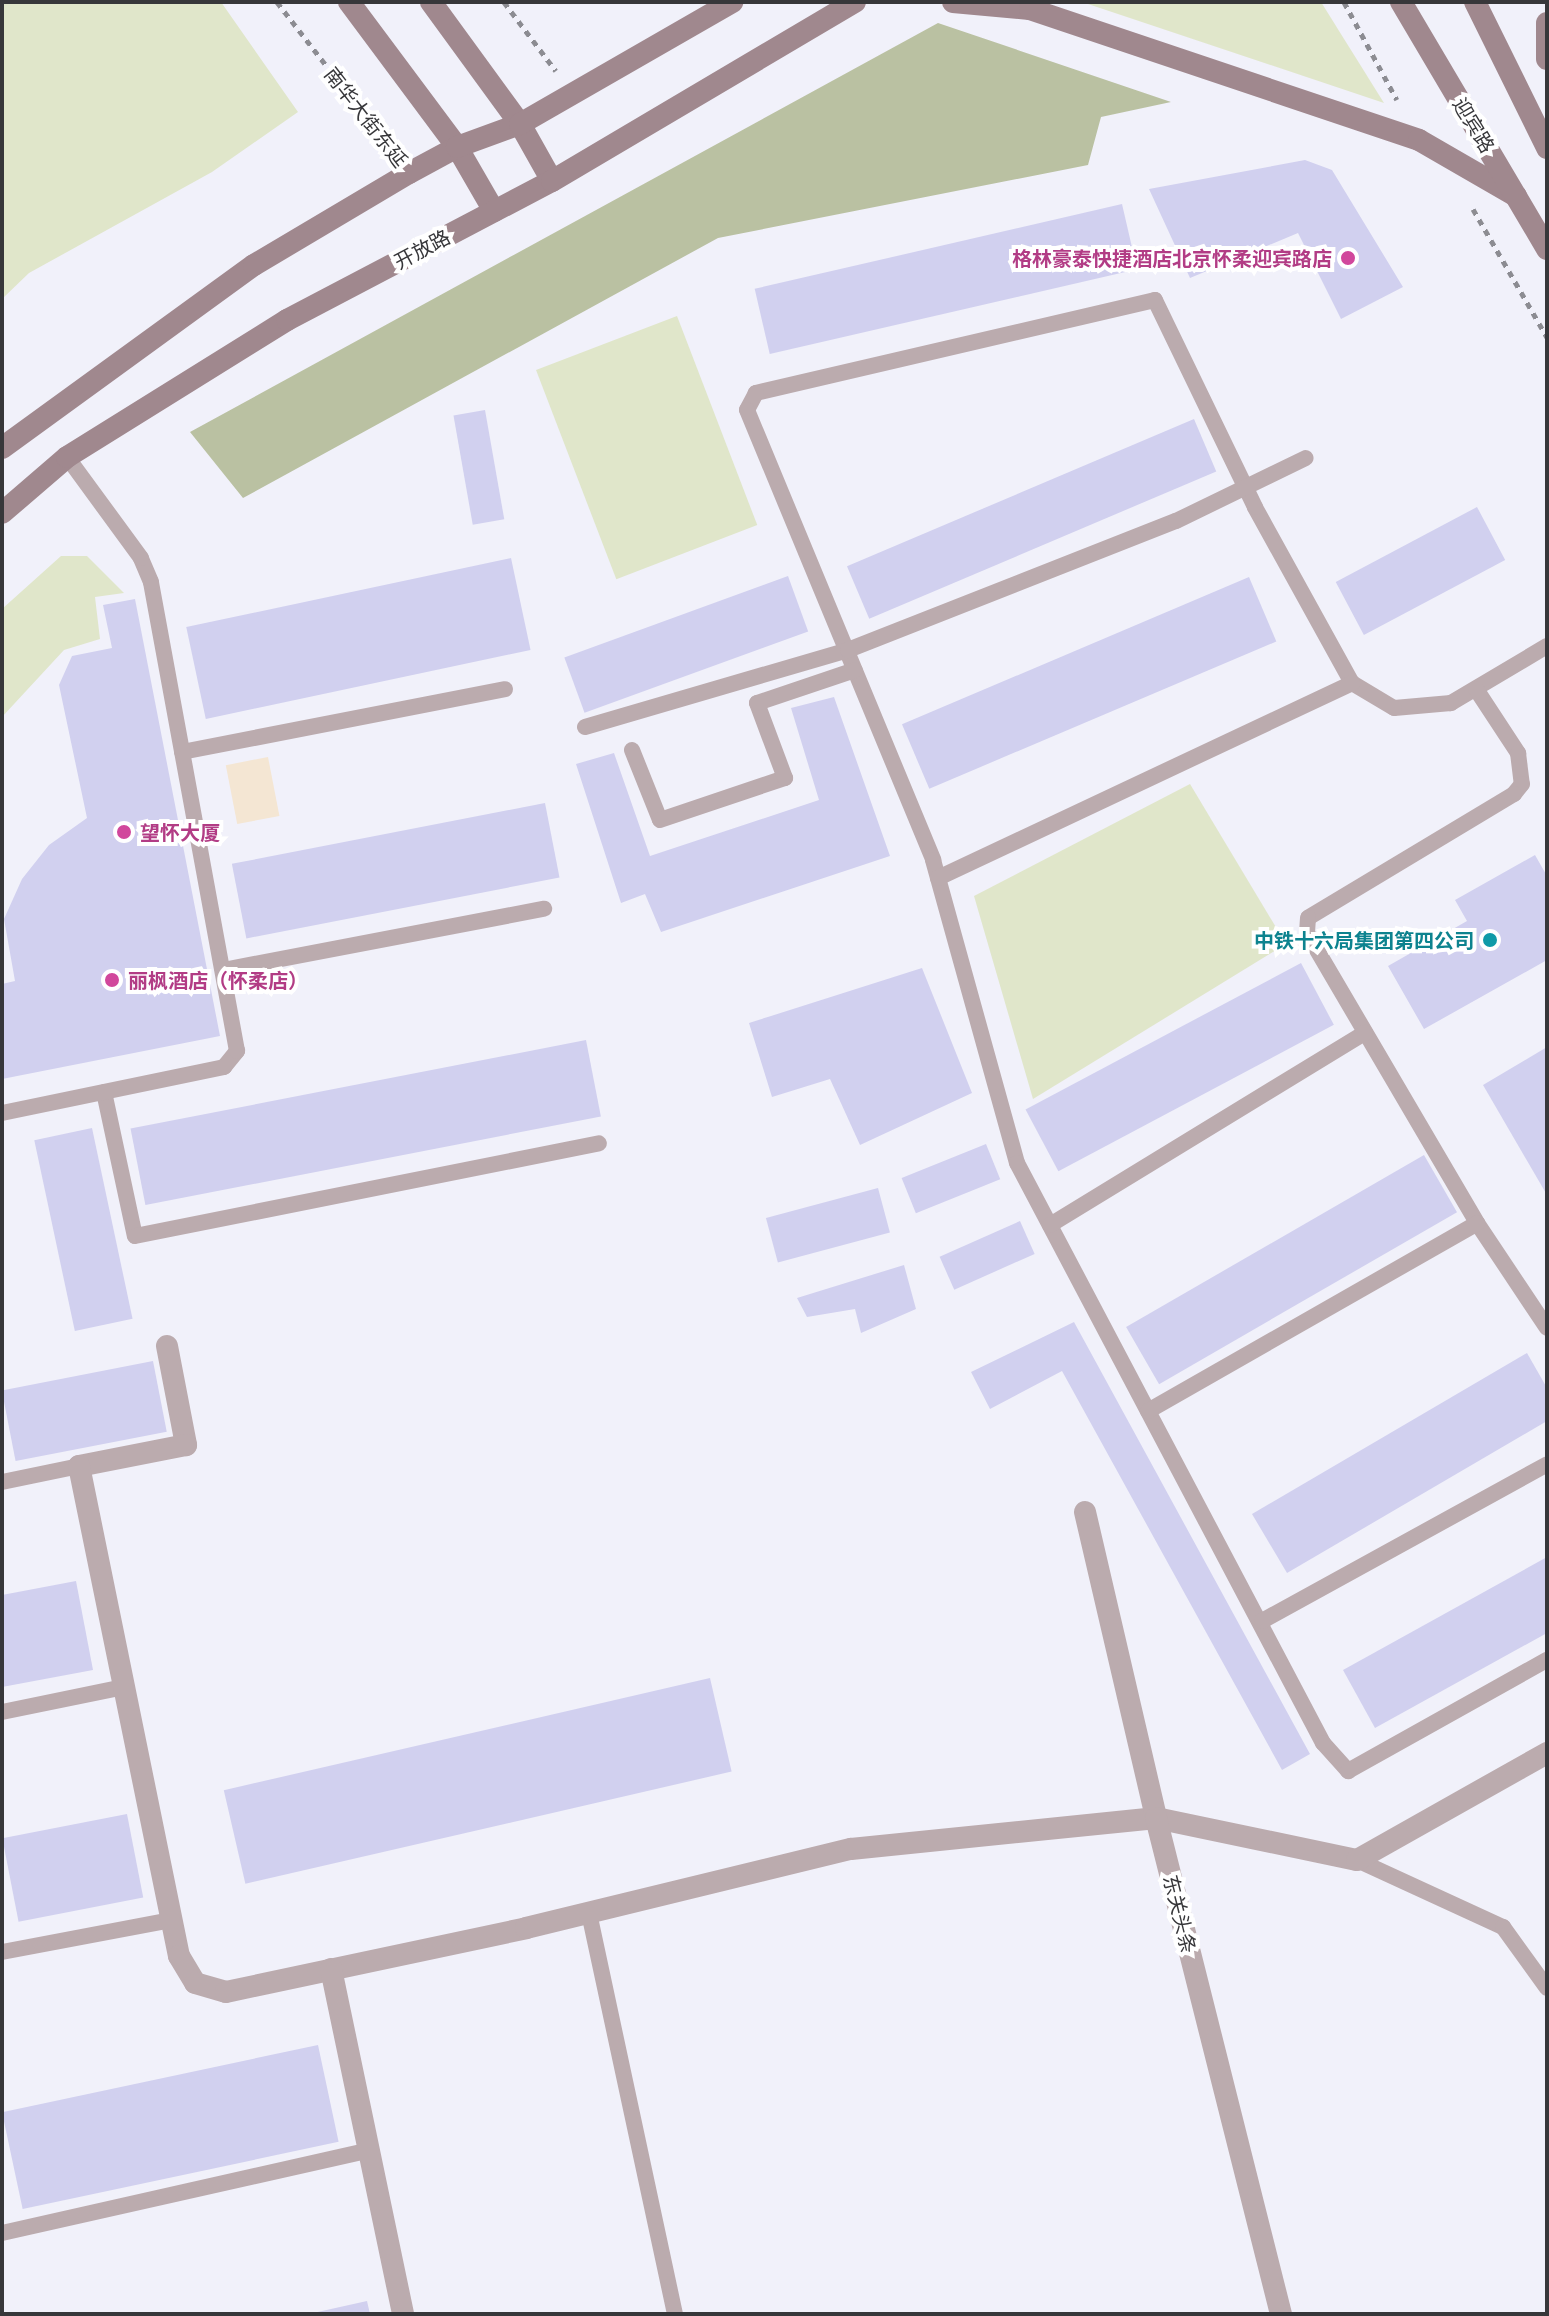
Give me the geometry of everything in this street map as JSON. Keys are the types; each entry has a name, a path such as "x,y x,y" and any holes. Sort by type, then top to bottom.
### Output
{"main road":[{"path":"349,2 457,147 494,211"},
{"path":"431,2 520,124 552,181"},
{"path":"2,448 254,265 409,173 457,147 520,124 732,2"},
{"name":"开放路","path":"2,513 67,457 287,320 552,181 855,2"},
{"path":"953,2 1030,9 1419,140 1516,196"},
{"name":"迎宾路","path":"1401,2 1547,249"},
{"path":"1475,2 1547,148"},
{"path":"1547,23 1547,59"}],"street":[{"path":"167,1346 186,1445 79,1466 179,1956 195,1983 226,1992 589,1913 851,1849 1156,1818 1357,1860 1547,1753"},
{"name":"东关头条","path":"1085,1512 1156,1818 1281,2314"},
{"path":"331,1969 403,2314"}],"lane":[{"path":"1547,646 1451,703 1394,708 1352,683 1245,488 1155,300 756,393 747,410 848,650 938,878 1017,1163 1262,1621 1323,1743 1348,1771 1547,1660"},
{"path":"2,1113 224,1067 237,1051 151,582 141,558 67,457"},
{"path":"585,727 848,650 1176,521 1306,458"},
{"path":"632,750 660,820 785,778 757,703 855,670"},
{"path":"938,878 1352,683"},
{"path":"182,752 505,689"},
{"path":"1476,689 1518,753 1522,784 1514,794 1308,918 1307,933 1477,1223 1547,1328"},
{"path":"223,970 544,909"},
{"path":"1050,1225 1365,1033"},
{"path":"104,1092 135,1236 599,1143"},
{"path":"1148,1411 1477,1223"},
{"path":"1262,1621 1547,1464"},
{"path":"2,1482 79,1466"},
{"path":"2,1712 124,1687"},
{"path":"1357,1860 1503,1927 1547,1988"},
{"path":"589,1913 675,2314"},
{"path":"2,1952 172,1920"},
{"path":"2,2233 369,2150"}],"path":[{"name":"南华大街东延","path":"277,2 409,173"}],"shaded area":[{"path":"268,757 279,816 237,824 226,765"}],"green space":[{"path":"2,2 221,2 298,112 212,172 29,273 2,299"},
{"path":"1082,2 1321,2 1384,103"},
{"path":"938,23 1171,102 1101,117 1088,165 718,238 243,498 190,432"},
{"path":"677,316 757,525 616,579 536,370"},
{"path":"61,556 87,556 124,593 95,597 100,639 64,650 2,717 2,609"},
{"path":"1190,784 1286,944 1033,1099 974,896"}],"building":[{"name":"格林豪泰快捷酒店北京怀柔迎宾路店","path":"1305,160 1332,170 1403,287 1341,319 1298,233 1190,278 1149,189"},
{"path":"1122,204 1137,269 770,354 755,289"},
{"path":"485,410 504,519 473,525 453,416"},
{"path":"1194,419 1216,471 869,619 847,566"},
{"path":"1477,507 1505,560 1364,635 1336,582"},
{"path":"511,558 531,650 206,719 186,627"},
{"path":"788,576 808,631 585,713 564,657"},
{"path":"1249,577 1276,641 929,789 902,724"},
{"name":"望怀大厦","path":"135,599 220,1036 2,1079 2,984 15,981 4,919 22,879 49,845 87,818 59,685 72,656 112,648 103,605"},
{"path":"834,697 890,856 661,932 645,894 621,903 576,764 614,753 650,856 819,800 791,708"},
{"path":"545,803 560,878 246,938 232,864"},
{"name":"中铁十六局集团第四公司","path":"1535,855 1547,876 1547,960 1424,1029 1388,966 1467,921 1455,900"},
{"path":"1301,963 1334,1025 1058,1171 1026,1109"},
{"path":"922,968 972,1093 860,1145 830,1079 772,1097 749,1023"},
{"path":"586,1040 601,1117 145,1205 131,1129"},
{"path":"1547,1047 1547,1195 1483,1085"},
{"path":"92,1128 133,1319 75,1331 34,1140"},
{"path":"986,1144 1000,1179 916,1213 902,1178"},
{"path":"1424,1155 1457,1212 1159,1384 1126,1327"},
{"path":"878,1188 890,1232 778,1262 766,1218"},
{"path":"1020,1221 1035,1254 954,1290 940,1257"},
{"path":"904,1265 916,1309 861,1333 855,1309 807,1317 797,1298"},
{"path":"1074,1322 1310,1754 1282,1770 1062,1371 990,1409 971,1372"},
{"path":"1527,1353 1547,1388 1547,1421 1287,1573 1252,1514"},
{"path":"153,1361 167,1432 16,1461 2,1390"},
{"path":"1547,1557 1547,1633 1375,1728 1343,1670"},
{"path":"76,1581 93,1670 2,1687 2,1595"},
{"path":"710,1678 732,1772 245,1884 224,1790"},
{"path":"127,1814 143,1897 19,1922 2,1838"},
{"path":"318,2045 339,2142 23,2209 2,2112"},
{"path":"367,2301 370,2314 313,2314 313,2313"}],"place":[{"name":"格林豪泰快捷酒店北京怀柔迎宾路店","path":"1348,258"},
{"name":"望怀大厦","path":"124,832"},
{"name":"中铁十六局集团第四公司","path":"1490,940"},
{"name":"丽枫酒店（怀柔店）","path":"112,980"}]}
